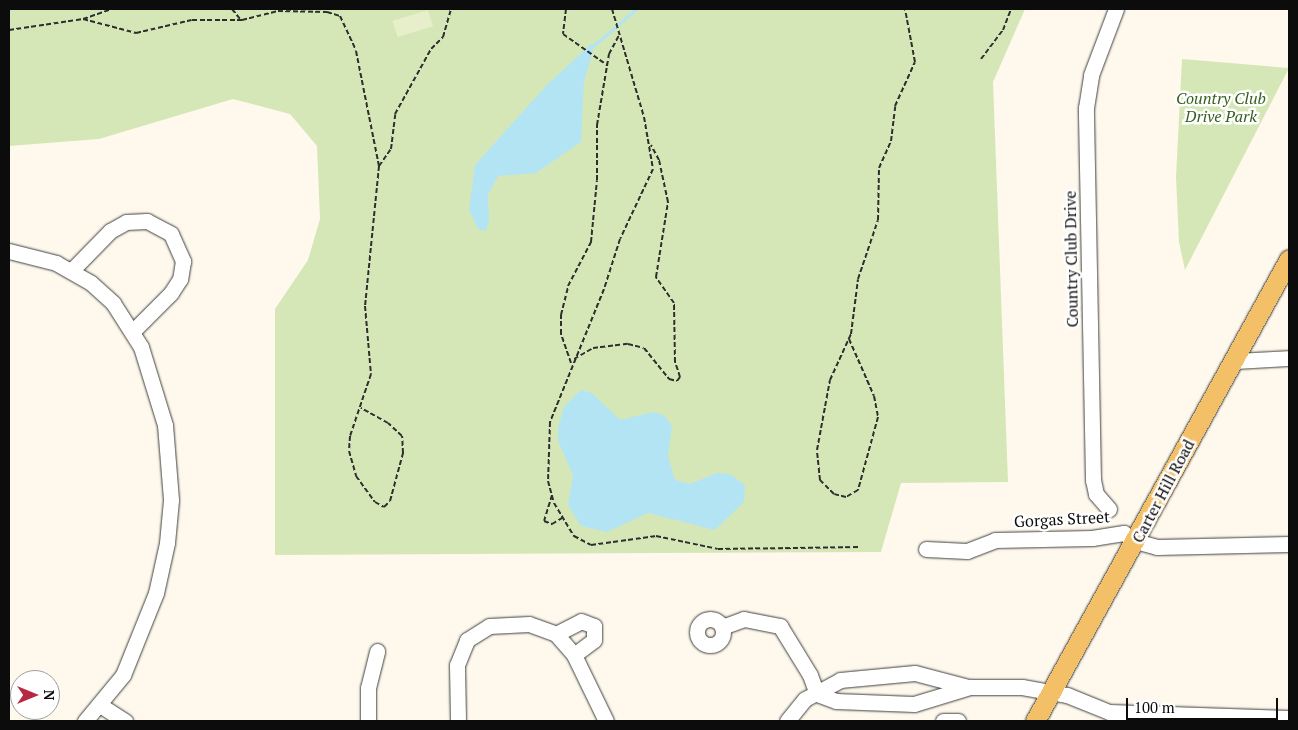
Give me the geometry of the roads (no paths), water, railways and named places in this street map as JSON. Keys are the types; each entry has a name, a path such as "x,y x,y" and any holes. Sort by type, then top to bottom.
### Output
{"main road":[{"name":"Carter Hill Road","path":"1035,721 1135,542 1289,258"}],"street":[{"name":"Country Club Drive","path":"1108,509 1096,494 1093,480 1086,108 1090,75 1116,9"},
{"path":"71,271 110,231 126,222 147,221 171,234 183,260 180,279 171,293 132,331"},
{"path":"9,251 37,256 71,271 113,303 132,331 150,369 165,425 170,517 162,567 147,620 123,675 85,721"},
{"path":"1234,360 1289,358"},
{"name":"Gorgas Street","path":"926,549 968,552 995,540 1092,538 1116,534 1135,542 1157,547 1289,544"},
{"path":"722,627 744,619 780,626 810,675 816,694"},
{"path":"556,634 581,620 594,626 594,640 574,656"},
{"path":"458,720 459,655 472,635 489,626 529,624 556,634 574,656 606,721"},
{"path":"368,721 368,688 377,651"},
{"path":"787,721 804,699 840,680 915,674 970,687 1022,687 1051,692 1109,712 1167,718 1289,718"},
{"path":"870,678 872,702"},
{"path":"816,694 836,701 914,704 970,687"},
{"path":"100,705 125,721"},
{"path":"943,721 958,721"}],"water":[{"path":"591,44 594,47 584,82 581,142 536,173 498,176 488,195 489,220 486,231 478,229 469,210 475,165 547,85"},
{"path":"581,390 592,393 620,420 653,412 664,415 672,426 668,456 675,480 690,484 717,473 730,474 745,485 744,502 715,530 648,513 607,532 581,526 568,505 573,475 558,441 558,428 564,407"}],"waterway":[{"path":"593,46 636,9"}],"park label":[{"name":"Country Club Drive Park","path":"1221,107"}]}
